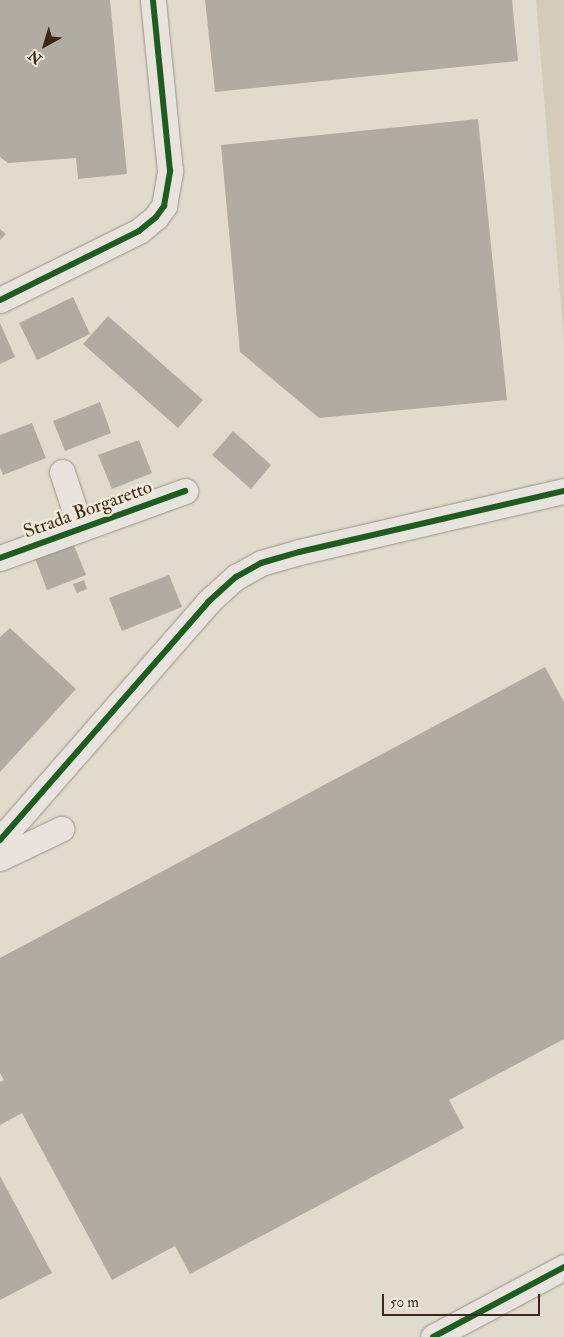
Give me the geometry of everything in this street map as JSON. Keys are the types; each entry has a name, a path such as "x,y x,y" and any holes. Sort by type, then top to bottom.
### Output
{"street":[{"path":"0,300 139,231 156,217 164,206 170,171 153,0"},
{"name":"Strada Borgaretto","path":"62,472 81,529"},
{"name":"Strada Borgaretto","path":"0,558 185,491"},
{"path":"0,840 202,609 236,577 261,563 299,552 564,491"},
{"path":"0,858 61,829"},
{"path":"433,1337 564,1267"}],"shaded area":[{"path":"536,0 564,0 564,342"}],"building":[{"path":"0,0 110,0 127,174 78,179 76,158 8,163 0,157"},
{"path":"205,0 512,0 518,61 215,92"},
{"path":"478,119 507,400 319,418 240,352 221,145"},
{"path":"0,229 6,234 0,240"},
{"path":"73,297 90,334 37,360 19,323"},
{"path":"108,316 203,400 178,428 83,344"},
{"path":"0,323 15,357 0,364"},
{"path":"100,402 111,433 65,451 53,421"},
{"path":"32,423 46,458 3,475 0,467 0,435"},
{"path":"233,431 271,465 251,489 212,455"},
{"path":"139,440 152,473 112,489 98,455"},
{"path":"73,543 86,575 47,590 35,558"},
{"path":"169,575 182,607 122,631 109,598"},
{"path":"84,580 87,589 77,593 73,584"},
{"path":"10,628 76,689 0,772 0,637"},
{"path":"545,667 564,702 564,1039 449,1100 464,1128 190,1274 175,1246 112,1280 22,1113 0,1125 0,1082 4,1080 0,1073 0,958"},
{"path":"0,1176 52,1273 0,1300"}],"cycle path":[{"path":"0,300 139,231 156,217 164,206 170,171 153,0"},
{"path":"0,558 185,491"},
{"path":"0,840 208,602 236,577 261,563 299,552 564,491"},
{"path":"433,1337 564,1267"}]}
